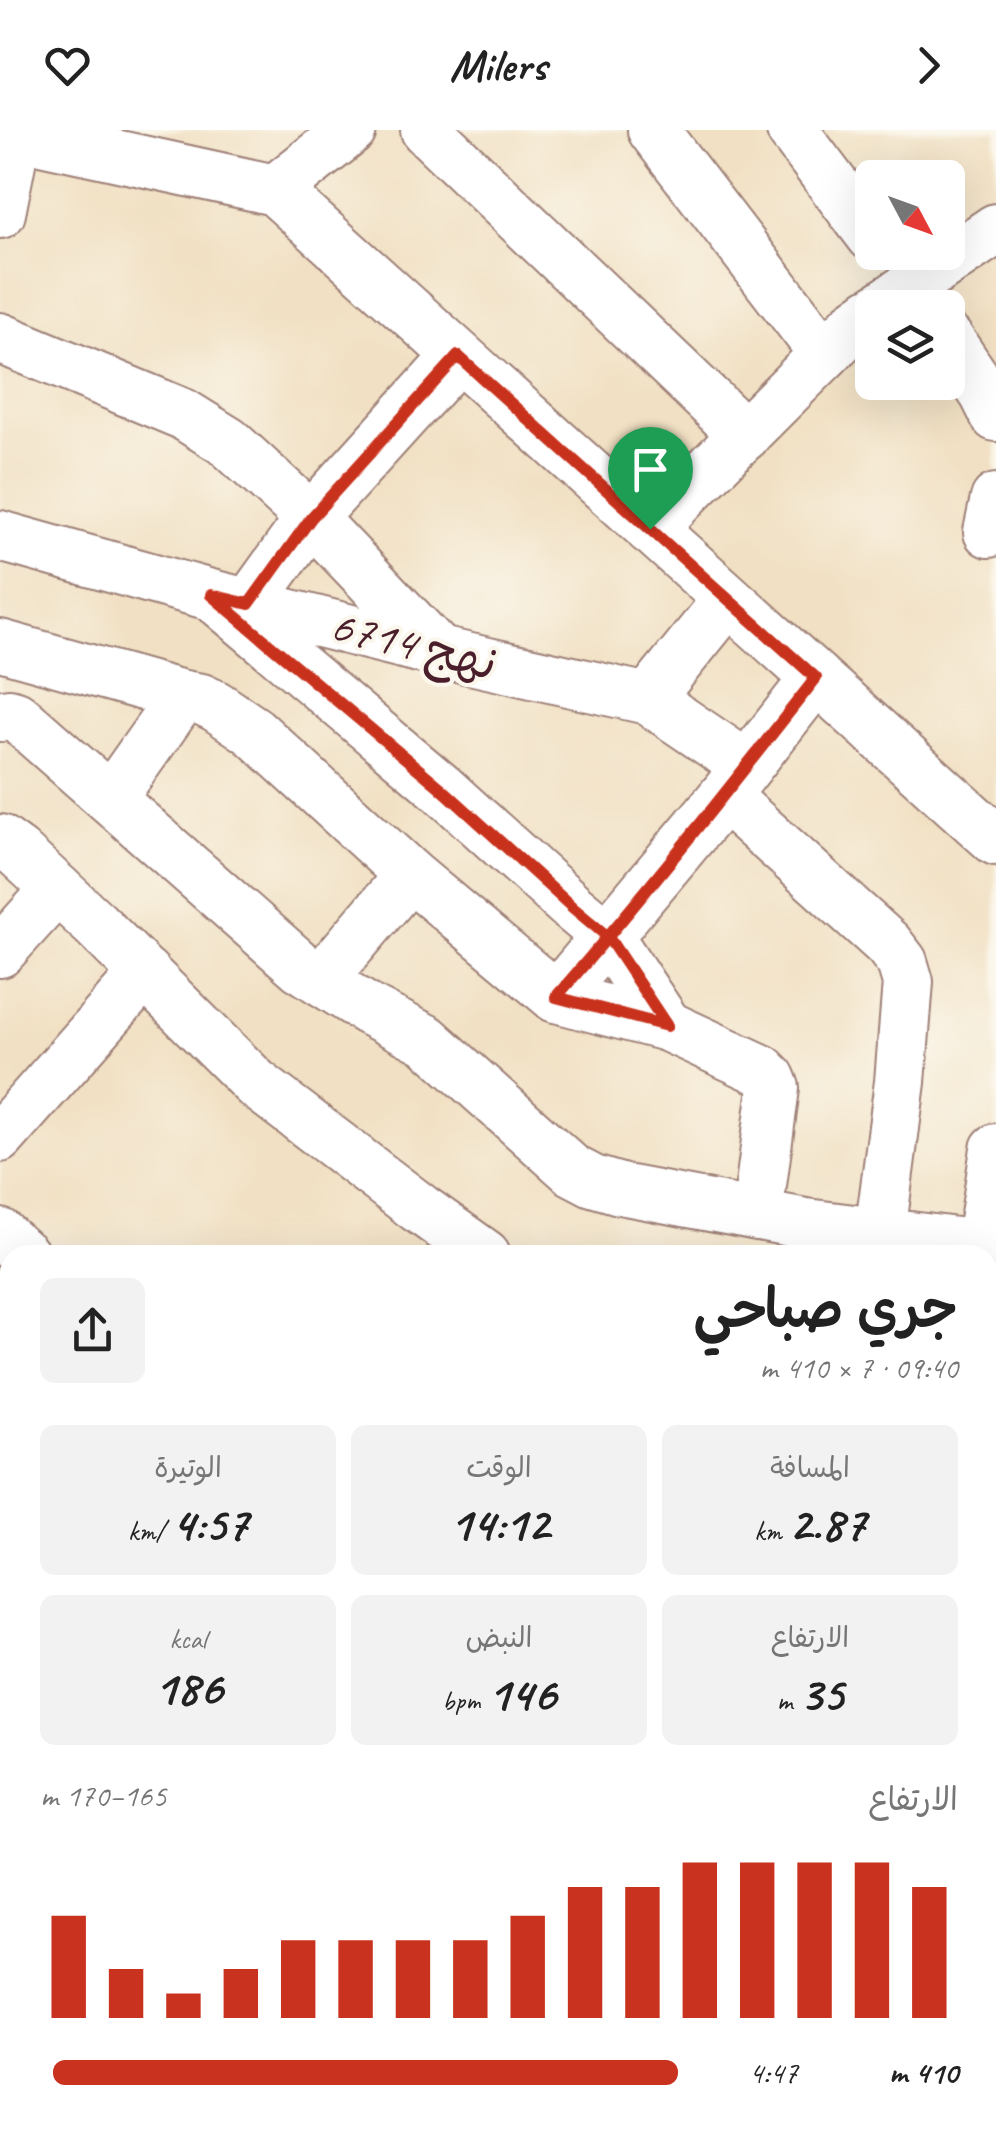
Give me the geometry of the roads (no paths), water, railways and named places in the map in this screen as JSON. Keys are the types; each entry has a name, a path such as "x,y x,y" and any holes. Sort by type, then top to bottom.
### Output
{"street":[{"path":"275,190 351,130"},
{"path":"426,130 744,435"},
{"path":"653,130 825,354"},
{"path":"792,130 855,213"},
{"path":"0,213 35,134 275,190 996,840"},
{"path":"900,290 996,229"},
{"path":"650,529 855,323"},
{"path":"0,338 183,414 228,442 311,518 439,652"},
{"path":"458,356 311,518 230,599 608,937 667,1026"},
{"path":"965,364 996,416"},
{"name":"نهج 6714","path":"0,536 439,652 648,700"},
{"path":"728,600 648,700 736,781 902,962 908,982 906,1018 880,1234"},
{"path":"0,645 216,706 253,731 410,875 556,997 667,1026 762,1070 774,1088 756,1215"},
{"path":"556,997 736,781 816,678"},
{"path":"111,798 183,696"},
{"path":"0,716 16,716 300,967 426,1040 572,1170 620,1189 945,1245"},
{"path":"0,840 57,888 254,1082 462,1245"},
{"path":"321,980 410,875"},
{"path":"0,952 57,888"},
{"path":"0,1137 145,973"},
{"path":"982,1245 996,1149"}]}
